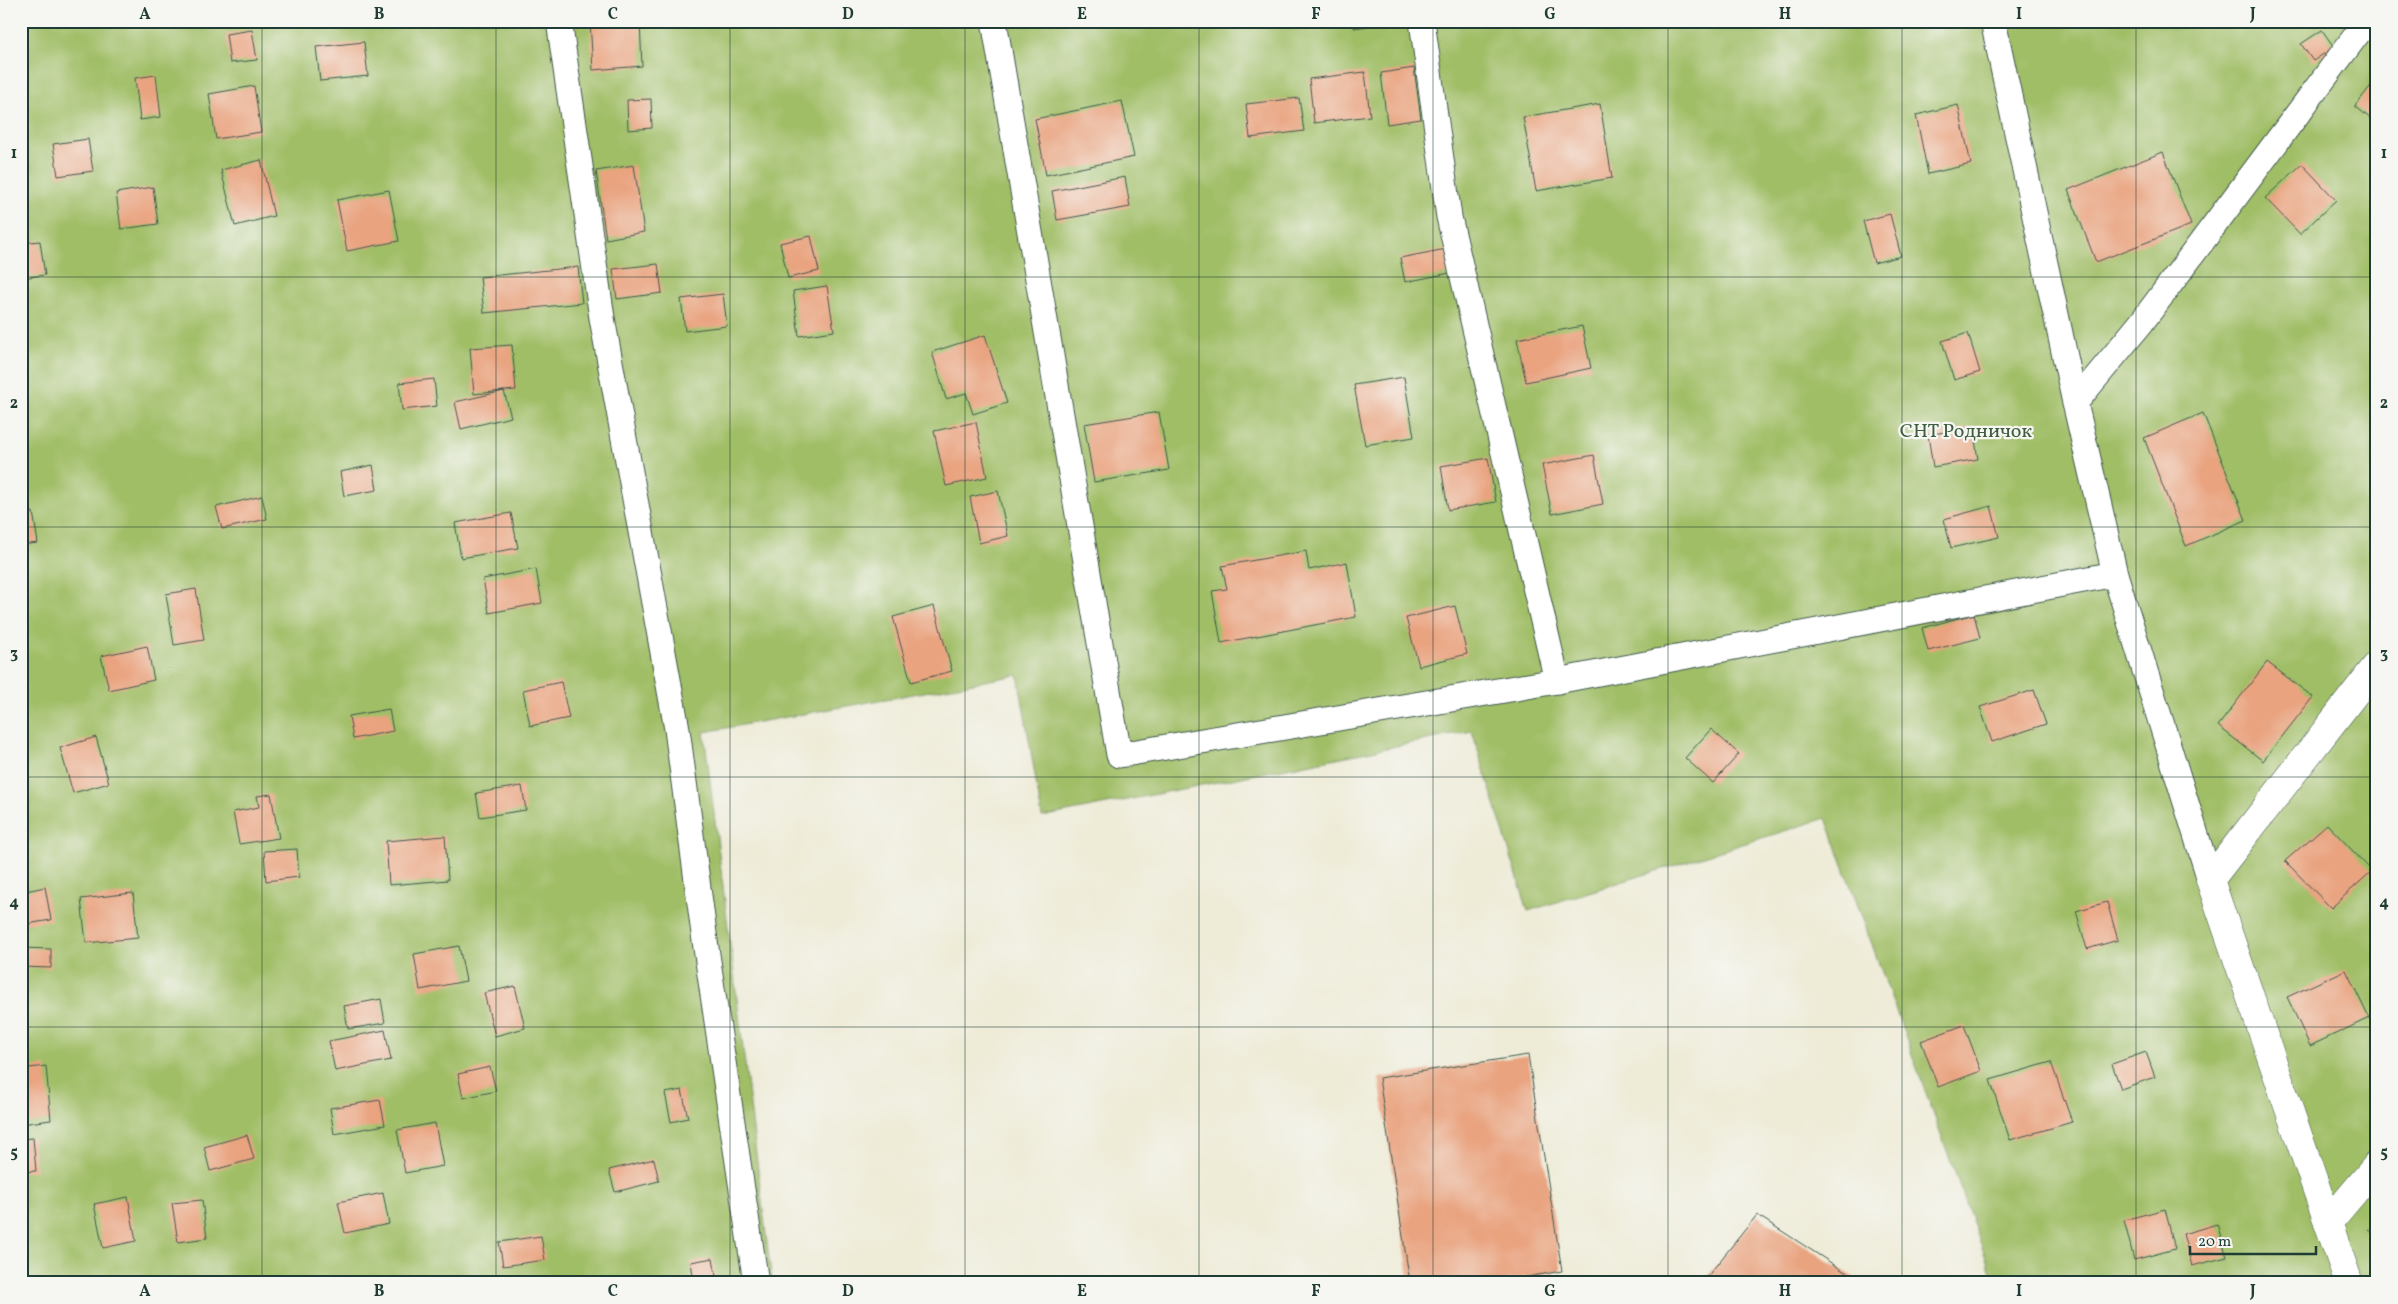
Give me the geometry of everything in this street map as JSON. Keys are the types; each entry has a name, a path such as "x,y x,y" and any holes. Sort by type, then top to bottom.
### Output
{"street":[{"path":"2349,1283 2210,880 2377,665"},
{"path":"2328,1223 2377,1165"}],"lane":[{"path":"559,21 602,318 677,728 705,941 756,1283"},
{"path":"994,21 1119,755 1556,681 2115,574"},
{"path":"1422,21 1449,217 1556,681"},
{"path":"1993,21 2115,574 2210,880"},
{"path":"2076,403 2141,323 2367,21"}],"green space":[{"name":"СНТ Родничок","path":"21,21 2377,21 2377,1283 1995,1283 1826,818 1528,911 1472,731 1042,817 1018,675 704,732 772,1283 21,1283"}],"building":[{"path":"590,21 640,21 642,66 593,70"},
{"path":"1354,21 1397,21 1397,22 1354,28"},
{"path":"252,30 257,60 230,63 226,34"},
{"path":"2322,30 2334,47 2313,61 2301,44"},
{"path":"364,42 368,76 320,81 316,47"},
{"path":"1414,68 1421,119 1387,124 1381,73"},
{"path":"1365,72 1370,116 1314,123 1309,79"},
{"path":"156,75 161,117 140,120 135,78"},
{"path":"2377,78 2377,124 2355,106"},
{"path":"254,86 261,132 216,139 209,94"},
{"path":"1299,98 1304,131 1250,138 1246,104"},
{"path":"651,99 652,128 628,130 627,100"},
{"path":"1122,101 1134,157 1046,175 1035,119"},
{"path":"1600,104 1612,178 1536,191 1523,117"},
{"path":"1958,105 1971,164 1928,174 1916,115"},
{"path":"88,139 93,171 58,176 53,144"},
{"path":"2163,152 2191,225 2096,262 2068,190"},
{"path":"261,160 274,216 235,226 221,170"},
{"path":"2302,164 2336,200 2300,234 2265,198"},
{"path":"634,165 644,232 606,239 596,171"},
{"path":"1125,177 1130,207 1057,220 1052,191"},
{"path":"153,187 158,224 121,229 116,193"},
{"path":"389,190 399,241 347,251 337,200"},
{"path":"1890,214 1901,256 1874,263 1863,221"},
{"path":"811,236 819,271 788,278 780,243"},
{"path":"40,241 45,275 21,278 21,243"},
{"path":"1446,249 1450,273 1405,282 1400,258"},
{"path":"658,264 662,293 617,299 613,269"},
{"path":"578,267 582,303 484,313 480,277"},
{"path":"827,286 834,331 799,336 793,291"},
{"path":"723,294 727,326 685,331 681,299"},
{"path":"1582,326 1591,368 1526,382 1517,339"},
{"path":"1968,333 1980,372 1954,380 1942,341"},
{"path":"985,335 1007,403 973,414 966,393 946,399 932,352"},
{"path":"512,345 516,390 474,394 470,348"},
{"path":"1404,377 1414,437 1365,445 1354,385"},
{"path":"434,379 437,406 402,410 399,383"},
{"path":"504,391 511,417 461,429 455,402"},
{"path":"1159,412 1169,470 1094,482 1084,424"},
{"path":"2203,413 2246,520 2186,546 2144,438"},
{"path":"976,422 987,477 946,486 934,431"},
{"path":"1973,427 1978,459 1933,467 1928,435"},
{"path":"1594,455 1603,504 1552,514 1542,465"},
{"path":"1488,458 1496,502 1448,510 1441,466"},
{"path":"373,465 377,490 344,496 340,472"},
{"path":"998,491 1008,536 979,543 970,497"},
{"path":"262,496 267,519 222,529 216,507"},
{"path":"1991,506 1999,537 1951,548 1944,519"},
{"path":"33,512 38,543 21,545 21,514"},
{"path":"511,513 518,548 461,558 455,523"},
{"path":"1306,551 1309,570 1347,562 1356,617 1221,643 1212,591 1227,589 1222,566"},
{"path":"536,569 542,603 489,613 483,579"},
{"path":"196,589 204,640 174,645 166,594"},
{"path":"934,606 952,671 911,682 893,617"},
{"path":"1455,606 1467,654 1419,666 1406,618"},
{"path":"1974,614 1980,638 1928,651 1922,628"},
{"path":"147,646 154,680 109,690 101,656"},
{"path":"2267,662 2313,697 2263,761 2218,726"},
{"path":"561,682 569,718 530,726 523,690"},
{"path":"2034,690 2046,724 1992,742 1980,707"},
{"path":"389,709 393,731 353,739 349,716"},
{"path":"1711,729 1739,754 1713,783 1685,758"},
{"path":"96,737 109,783 73,793 60,748"},
{"path":"522,786 526,810 480,817 476,793"},
{"path":"271,794 279,838 239,844 233,812 259,807 257,796"},
{"path":"2327,824 2372,871 2331,908 2285,861"},
{"path":"445,836 448,880 389,885 386,841"},
{"path":"297,849 299,877 266,881 264,851"},
{"path":"45,887 51,920 21,925 21,892"},
{"path":"133,893 138,938 86,943 81,899"},
{"path":"2107,902 2118,940 2087,949 2076,911"},
{"path":"459,946 466,981 420,990 414,954"},
{"path":"21,948 51,949 51,968 21,967"},
{"path":"2346,970 2369,1018 2310,1046 2287,997"},
{"path":"515,986 525,1028 495,1036 484,993"},
{"path":"381,999 385,1023 348,1029 344,1006"},
{"path":"1964,1025 1981,1071 1938,1087 1921,1041"},
{"path":"385,1030 391,1060 335,1071 329,1041"},
{"path":"2146,1052 2155,1077 2121,1089 2112,1064"},
{"path":"1528,1055 1562,1271 1491,1283 1410,1283 1379,1078"},
{"path":"2051,1062 2072,1122 2010,1140 1990,1080"},
{"path":"46,1066 51,1120 21,1124 21,1069"},
{"path":"490,1067 496,1091 463,1098 458,1074"},
{"path":"682,1090 688,1118 671,1122 665,1093"},
{"path":"380,1100 385,1125 334,1134 330,1108"},
{"path":"435,1123 443,1166 405,1173 397,1130"},
{"path":"247,1135 254,1159 210,1171 204,1147"},
{"path":"33,1138 36,1171 21,1172 21,1139"},
{"path":"654,1159 659,1181 615,1192 609,1170"},
{"path":"383,1193 389,1224 345,1233 338,1202"},
{"path":"128,1197 136,1241 103,1248 94,1204"},
{"path":"202,1200 207,1238 178,1242 172,1203"},
{"path":"2165,1209 2175,1249 2134,1260 2124,1220"},
{"path":"1757,1215 1856,1279 1859,1283 1702,1283"},
{"path":"2377,1220 2377,1237 2368,1230"},
{"path":"2217,1224 2227,1257 2192,1266 2183,1234"},
{"path":"541,1236 545,1260 503,1266 499,1242"},
{"path":"713,1258 717,1283 694,1283 691,1262"}]}
